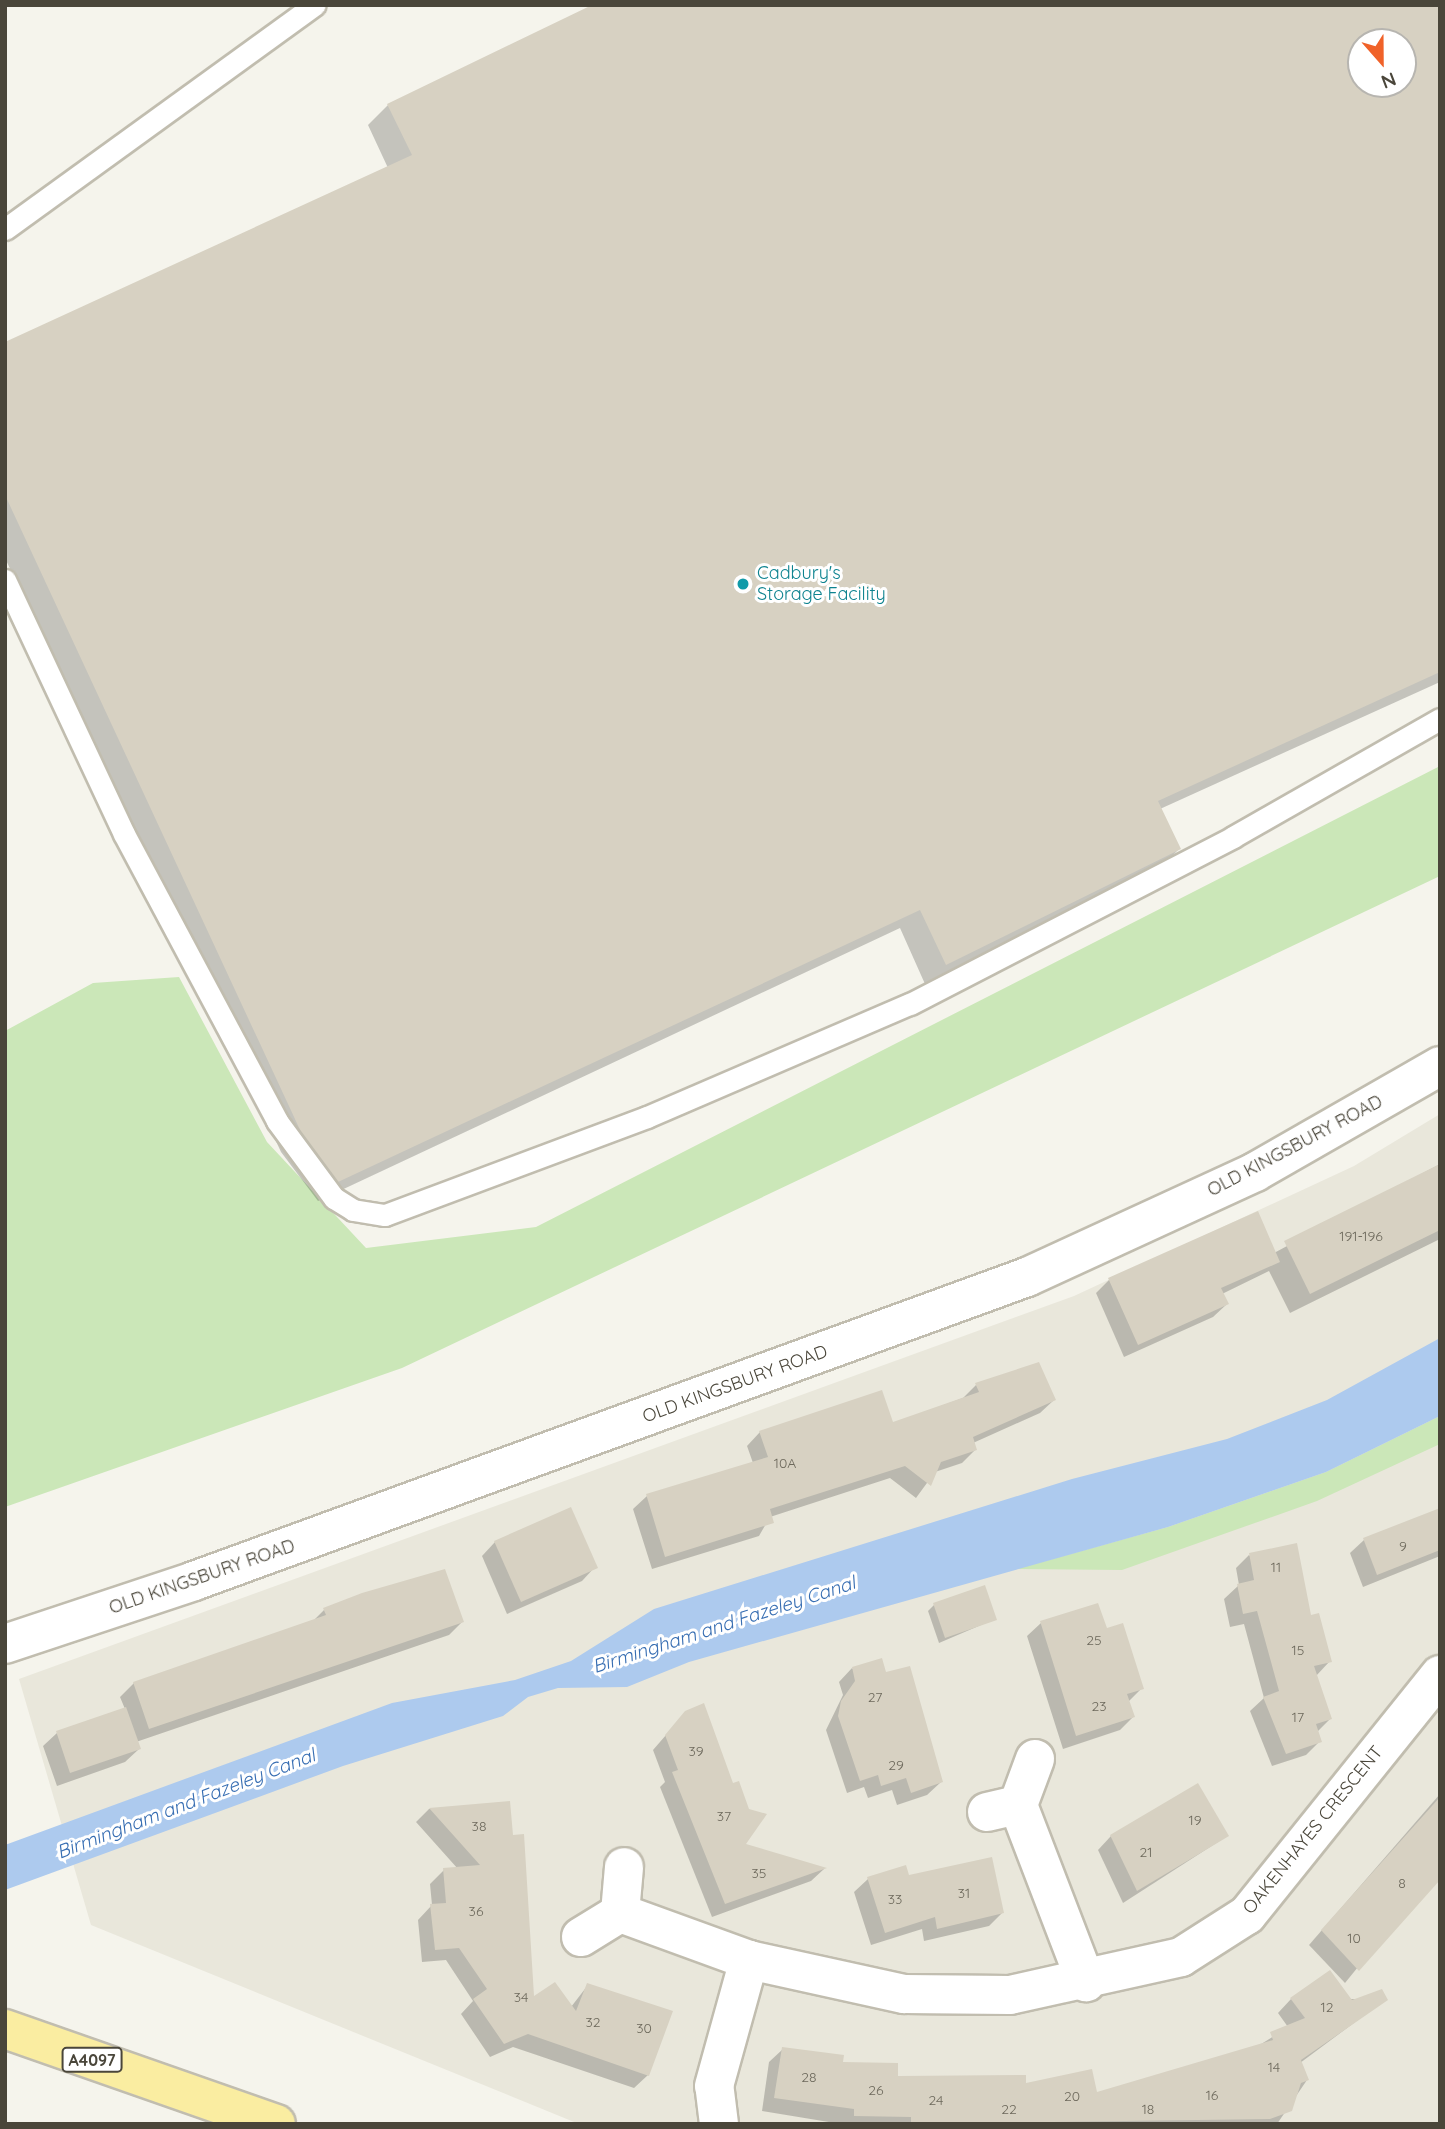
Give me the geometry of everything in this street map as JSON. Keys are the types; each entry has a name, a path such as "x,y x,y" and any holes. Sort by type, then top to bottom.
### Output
{"main road":[{"name":"A4097","path":"5,2029 276,2124"}],"street":[{"name":"OLD KINGSBURY ROAD","path":"5,1644 207,1577 1027,1277 1255,1172 1440,1066"},
{"name":"OAKENHAYES CRESCENT","path":"620,1913 749,1960 905,1994 1010,1995 1086,1982 1181,1956 1247,1915 1440,1675"},
{"path":"1035,1759 1002,1809 1086,1982"},
{"path":"581,1937 620,1913 624,1867"},
{"path":"719,2124 714,2086 749,1960"}],"lane":[{"path":"5,229 314,5"},
{"path":"5,580 124,834 277,1121 334,1198 353,1210 385,1215 647,1117 910,1004 1233,837 1440,719"}],"shaded area":[{"path":"1440,1114 1440,2124 579,2124 91,1925 19,1679 1074,1296 1354,1166"}],"green space":[{"path":"1440,766 1440,876 402,1368 5,1507 5,1031 93,983 179,977 267,1142 366,1248 536,1227"},
{"path":"1440,1416 1440,1444 1317,1501 1122,1570 1016,1569 1168,1527 1326,1472"}],"water":[{"name":"Birmingham and Fazeley Canal","path":"1440,1338 1440,1416 1326,1472 1168,1527 689,1662 627,1687 558,1688 528,1697 503,1716 343,1766 5,1890 5,1845 392,1703 515,1680 571,1661 654,1609 1072,1479 1227,1439 1327,1400"}],"building":[{"name":"Cadbury's Storage Facility","path":"592,5 1440,5 1440,672 1158,801 1181,849 946,965 920,910 338,1182 301,1132 5,495 5,342 412,155 387,104"},
{"path":"1440,1164 1440,1230 1310,1294 1284,1241"},
{"path":"1258,1211 1280,1262 1221,1288 1229,1304 1138,1345 1108,1278"},
{"path":"1039,1362 1056,1400 973,1437 977,1450 941,1462 931,1486 905,1466 770,1509 774,1523 665,1557 646,1494 768,1457 759,1431 882,1390 893,1422 979,1392 975,1383"},
{"path":"571,1507 598,1568 521,1602 494,1541"},
{"path":"1440,1508 1440,1550 1377,1575 1363,1538"},
{"path":"1297,1543 1311,1615 1319,1613 1332,1662 1314,1666 1332,1719 1316,1724 1322,1742 1286,1754 1263,1697 1279,1691 1257,1611 1243,1614 1237,1584 1254,1580 1249,1553"},
{"path":"445,1569 464,1622 149,1729 133,1682 326,1615 323,1608 362,1593"},
{"path":"985,1585 997,1620 945,1638 933,1603"},
{"path":"1098,1603 1107,1628 1123,1623 1144,1689 1127,1694 1135,1717 1076,1736 1040,1621"},
{"path":"882,1658 886,1672 910,1666 943,1782 911,1793 906,1778 881,1786 878,1775 860,1781 838,1716 841,1701 855,1681 852,1667"},
{"path":"704,1703 733,1783 739,1781 749,1809 767,1814 746,1844 827,1868 725,1904 672,1772 678,1770 665,1735 685,1711"},
{"path":"126,1707 141,1749 70,1773 56,1731"},
{"path":"1198,1783 1229,1836 1137,1891 1110,1835"},
{"path":"1440,1797 1440,1880 1359,1971 1321,1930"},
{"path":"510,1801 513,1835 524,1834 534,1996 555,1982 576,2011 587,1983 673,2011 649,2076 528,2034 504,2044 473,1999 487,1989 459,1948 435,1950 430,1904 446,1903 443,1868 480,1865 429,1808"},
{"path":"992,1857 1004,1913 937,1929 935,1917 885,1933 867,1877 906,1865 909,1875"},
{"path":"1330,1970 1352,2000 1382,1989 1388,2000 1301,2060 1309,2080 1301,2083 1292,2111 1270,2119 911,2124 911,2117 854,2116 854,2109 774,2098 782,2047 844,2055 843,2062 898,2063 898,2076 1026,2075 1026,2083 1092,2069 1097,2092 1273,2040 1270,2032 1305,2018 1290,1998"}],"place":[{"name":"Cadbury's Storage Facility","path":"743,584"}]}
